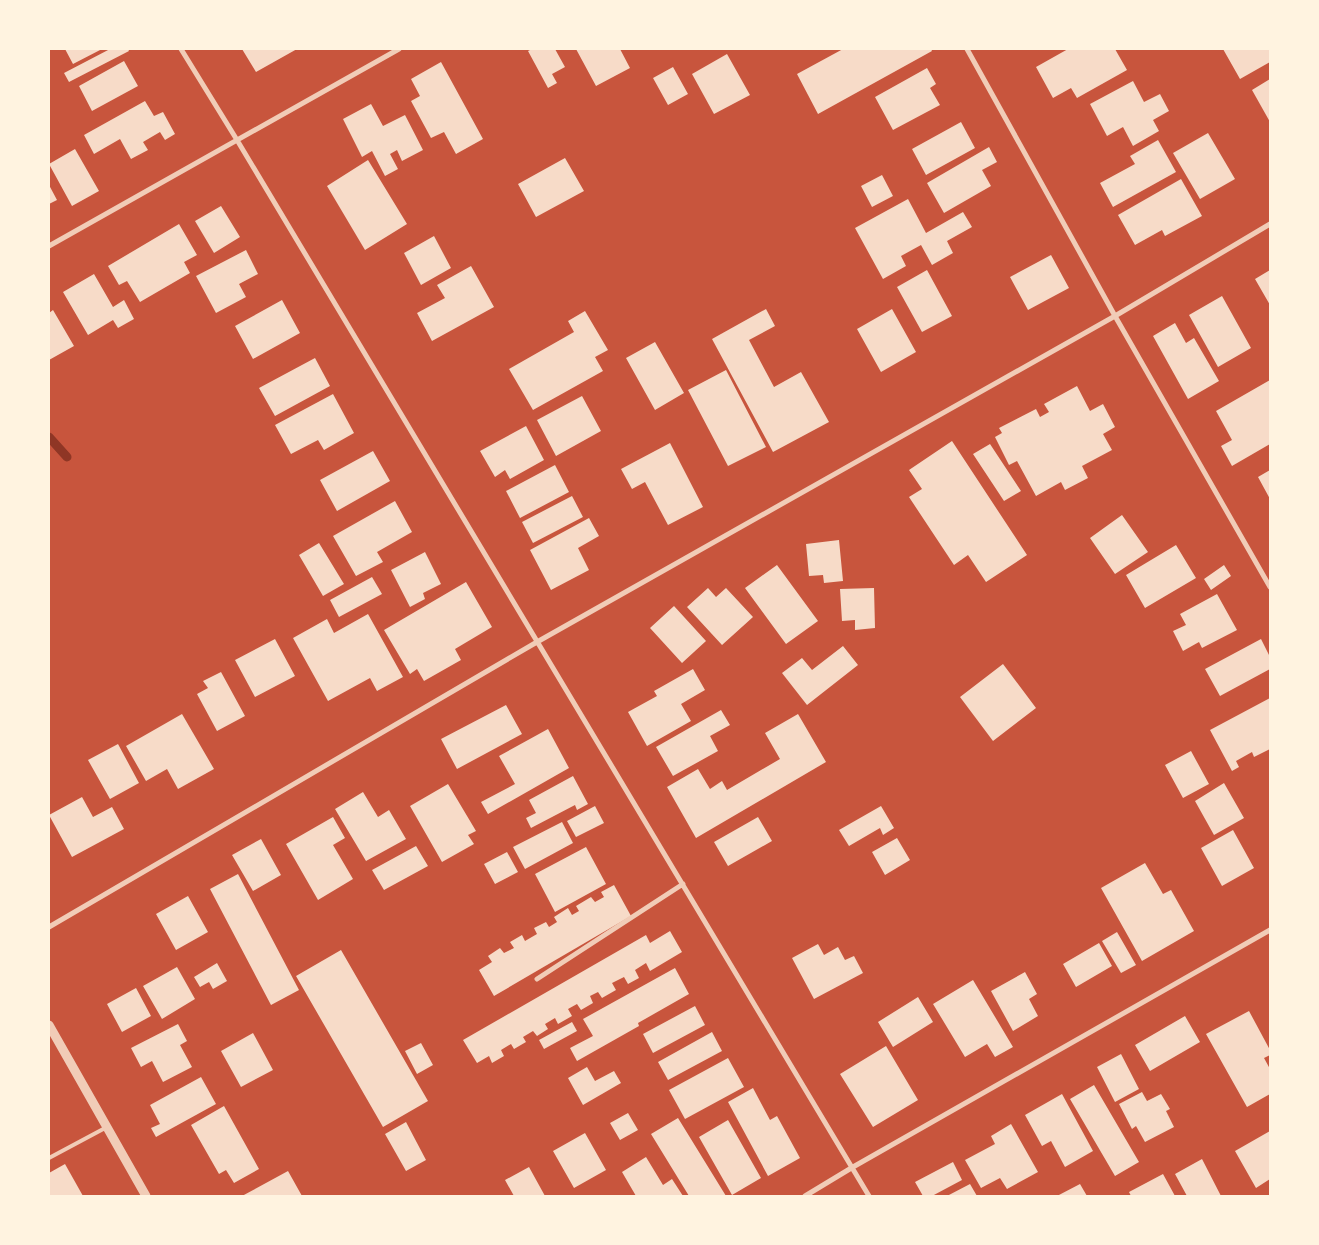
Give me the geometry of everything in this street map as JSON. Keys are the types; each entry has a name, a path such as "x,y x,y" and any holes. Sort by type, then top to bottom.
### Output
{"street":[{"path":"181,49 238,140 870,1196"},
{"path":"49,246 399,49"},
{"path":"967,49 1115,316 1270,587"},
{"path":"49,928 537,642 1115,316 1270,224"},
{"path":"537,980 682,884"},
{"path":"804,1196 1270,930"},
{"path":"49,1025 146,1196"}],"lane":[{"path":"49,1158 107,1127"}],"building":[{"path":"65,49 102,49 73,64"},
{"path":"110,49 128,49 129,51 69,82 64,73"},
{"path":"242,49 297,49 256,72"},
{"path":"532,49 555,49 565,67 552,74 557,83 548,88 528,51"},
{"path":"576,49 620,49 630,68 596,86"},
{"path":"843,49 931,49 932,51 818,114 797,74"},
{"path":"1068,49 1115,49 1127,70 1077,98 1071,88 1053,98 1036,67"},
{"path":"1223,49 1270,49 1270,62 1240,79"},
{"path":"727,54 750,95 714,114 692,74"},
{"path":"124,61 138,86 92,111 79,86"},
{"path":"441,62 483,139 456,154 444,132 431,138 411,101 420,96 411,79"},
{"path":"673,67 688,94 668,105 653,78"},
{"path":"927,68 936,84 930,88 940,105 893,130 875,97"},
{"path":"1270,79 1270,122 1252,90"},
{"path":"1133,81 1144,102 1160,94 1169,111 1153,120 1159,131 1133,146 1123,127 1107,136 1090,104"},
{"path":"145,101 154,116 163,112 175,134 165,140 160,132 143,142 148,150 131,159 120,139 94,154 84,135"},
{"path":"371,104 383,126 405,115 423,150 402,161 397,150 390,154 398,169 385,176 372,151 362,157 343,119"},
{"path":"961,122 975,148 926,175 912,149"},
{"path":"1208,133 1235,179 1200,199 1173,153"},
{"path":"1158,140 1176,172 1113,207 1100,183 1135,164 1130,156"},
{"path":"989,147 997,162 982,170 991,186 944,213 927,183"},
{"path":"75,149 99,191 72,206 49,164"},
{"path":"565,158 584,191 536,217 518,184"},
{"path":"368,160 407,224 365,250 327,186"},
{"path":"882,175 893,196 872,207 861,186"},
{"path":"1181,179 1202,216 1165,236 1162,230 1135,245 1118,215"},
{"path":"49,185 57,200 49,204"},
{"path":"908,199 926,233 963,212 972,227 947,241 953,253 932,265 921,245 901,256 906,266 883,279 855,228"},
{"path":"221,206 240,237 214,253 195,221"},
{"path":"179,224 197,255 184,262 190,273 140,302 127,281 119,285 108,266"},
{"path":"434,236 451,268 421,285 404,253"},
{"path":"246,250 258,274 239,284 246,297 216,313 196,276"},
{"path":"1051,255 1069,288 1028,310 1010,277"},
{"path":"471,266 494,307 432,341 417,313 445,298 437,285"},
{"path":"927,270 952,316 922,332 897,287"},
{"path":"1270,270 1270,305 1255,279"},
{"path":"94,274 113,307 124,300 134,319 118,328 113,320 88,335 63,292"},
{"path":"1222,296 1251,348 1218,367 1189,315"},
{"path":"282,300 300,333 253,359 235,326"},
{"path":"766,309 775,326 749,340 774,387 801,372 829,422 773,452 712,339"},
{"path":"892,309 916,352 881,372 857,329"},
{"path":"53,310 74,346 49,360 49,313"},
{"path":"585,311 608,350 595,357 603,371 533,410 509,369 574,332 568,321"},
{"path":"1175,323 1186,343 1194,338 1219,381 1188,399 1153,336"},
{"path":"655,342 684,393 655,410 626,358"},
{"path":"315,358 330,386 275,416 259,388"},
{"path":"726,370 766,447 728,466 688,390"},
{"path":"1270,380 1270,444 1232,466 1221,446 1232,440 1216,411"},
{"path":"1077,386 1090,411 1103,404 1115,427 1103,434 1112,450 1082,466 1088,478 1065,490 1061,482 1036,496 1017,461 1009,465 995,437 1002,433 999,428 1036,409 1040,417 1049,412 1044,404"},
{"path":"333,394 354,433 324,450 318,440 291,454 275,425"},
{"path":"582,396 601,431 556,456 537,420"},
{"path":"526,426 544,460 510,479 505,470 495,477 480,451"},
{"path":"952,441 1027,555 986,582 968,555 954,565 909,497 922,489 909,470"},
{"path":"670,443 703,507 668,525 645,482 632,489 621,469"},
{"path":"990,444 1021,491 1004,501 973,454"},
{"path":"373,451 390,481 337,511 320,480"},
{"path":"555,465 569,492 520,518 506,491"},
{"path":"1270,470 1270,499 1258,477"},
{"path":"572,496 583,517 533,543 522,522"},
{"path":"395,501 412,532 377,552 383,562 356,576 333,536"},
{"path":"1122,515 1148,552 1115,574 1090,538"},
{"path":"589,518 599,536 578,548 589,570 551,590 530,550"},
{"path":"839,540 843,581 824,583 823,575 809,576 806,544"},
{"path":"319,543 344,584 323,596 299,555"},
{"path":"1176,545 1196,578 1145,608 1126,575"},
{"path":"425,552 441,584 423,593 425,599 410,607 391,570"},
{"path":"777,565 818,621 786,644 745,588"},
{"path":"1224,565 1231,576 1211,590 1204,579"},
{"path":"372,577 382,594 339,617 330,600"},
{"path":"466,582 492,627 455,649 461,660 424,681 417,669 410,674 384,630"},
{"path":"708,588 716,597 726,588 753,617 722,645 687,607"},
{"path":"874,588 875,628 855,630 855,620 842,621 840,589"},
{"path":"1217,594 1237,630 1202,648 1199,642 1183,651 1173,631 1186,625 1180,614"},
{"path":"674,606 706,641 682,663 650,628"},
{"path":"368,614 403,677 377,691 370,678 328,701 293,638 327,619 334,633"},
{"path":"275,639 295,676 255,697 235,660"},
{"path":"1261,639 1270,657 1270,669 1220,696 1205,669"},
{"path":"843,646 858,665 807,705 782,673 802,658 812,670"},
{"path":"1003,664 1036,708 993,741 960,697"},
{"path":"693,669 705,690 681,704 691,721 647,746 628,712 657,696 654,691"},
{"path":"221,672 245,716 217,731 197,694 208,688 203,681"},
{"path":"1270,698 1270,749 1254,757 1252,752 1236,761 1239,767 1232,771 1210,730"},
{"path":"506,705 522,734 457,769 441,739"},
{"path":"721,710 730,725 710,736 718,751 673,776 656,747"},
{"path":"182,714 214,769 178,789 167,769 146,781 126,746"},
{"path":"798,714 826,762 696,838 667,787 698,769 710,789 722,781 727,790 780,759 765,733"},
{"path":"548,729 569,768 488,814 481,802 515,784 499,756"},
{"path":"118,744 139,783 110,799 88,760"},
{"path":"1191,751 1209,784 1183,798 1165,765"},
{"path":"573,776 588,804 577,810 575,805 531,828 526,818 536,813 529,800"},
{"path":"1224,783 1244,818 1214,835 1195,801"},
{"path":"448,784 476,831 468,835 474,844 442,862 410,806"},
{"path":"363,792 378,817 389,810 406,839 366,861 335,809"},
{"path":"82,797 93,817 112,807 124,829 72,857 49,815"},
{"path":"595,806 604,823 576,837 567,821"},
{"path":"881,806 894,828 883,835 880,828 849,846 839,830"},
{"path":"333,817 345,838 333,845 353,879 318,900 286,844"},
{"path":"758,817 772,841 728,866 714,842"},
{"path":"562,822 573,843 525,869 513,847"},
{"path":"1233,830 1254,868 1222,886 1201,848"},
{"path":"897,838 910,860 885,875 872,852"},
{"path":"261,839 281,875 253,891 232,855"},
{"path":"416,846 428,866 384,890 372,870"},
{"path":"586,847 606,884 555,912 535,874"},
{"path":"507,852 518,872 495,884 484,864"},
{"path":"1145,863 1163,894 1171,890 1194,931 1142,961 1101,888"},
{"path":"238,874 299,990 271,1005 210,889"},
{"path":"614,885 631,916 494,996 479,970 492,962 488,956 500,948 504,953 514,948 510,942 522,935 525,941 537,934 534,928 546,922 549,927 557,922 554,917 568,908 572,915 579,911 576,906 591,897 595,902 604,897 601,892"},
{"path":"188,896 208,932 176,950 156,914"},
{"path":"670,931 682,952 650,971 646,963 635,970 639,978 628,984 624,977 612,983 616,990 602,998 598,992 590,996 593,1003 581,1010 577,1004 568,1009 572,1016 558,1024 555,1018 545,1024 548,1029 537,1036 533,1031 523,1037 526,1042 514,1049 511,1044 501,1050 504,1056 492,1063 489,1056 477,1063 463,1040 646,935 650,943"},
{"path":"1117,932 1136,965 1121,973 1102,941"},
{"path":"1099,943 1112,966 1076,987 1063,964"},
{"path":"818,944 824,955 838,947 845,960 854,956 863,973 814,999 792,958"},
{"path":"341,950 428,1101 383,1127 296,976"},
{"path":"217,963 227,981 213,989 209,982 200,987 194,977"},
{"path":"177,967 195,999 162,1019 143,986"},
{"path":"675,968 689,994 638,1023 639,1026 577,1061 570,1048 593,1036 583,1019"},
{"path":"1025,972 1037,994 1029,999 1038,1016 1013,1031 991,991"},
{"path":"973,980 1013,1047 995,1057 987,1044 965,1057 933,1004"},
{"path":"136,988 151,1016 122,1032 107,1004"},
{"path":"918,997 933,1022 893,1047 878,1022"},
{"path":"695,1006 705,1025 653,1053 643,1034"},
{"path":"1249,1011 1270,1050 1270,1055 1264,1058 1270,1069 1270,1094 1247,1107 1206,1034"},
{"path":"1185,1016 1200,1042 1150,1071 1135,1045"},
{"path":"572,1022 577,1031 544,1049 539,1040"},
{"path":"178,1024 187,1041 180,1045 192,1067 163,1082 152,1061 141,1067 131,1048"},
{"path":"712,1032 722,1051 668,1080 658,1062"},
{"path":"253,1033 273,1070 241,1087 221,1051"},
{"path":"421,1043 433,1065 417,1074 405,1051"},
{"path":"886,1046 918,1100 873,1127 840,1074"},
{"path":"1121,1054 1139,1089 1115,1102 1097,1067"},
{"path":"728,1058 744,1087 685,1119 669,1090"},
{"path":"587,1067 595,1081 614,1071 621,1083 583,1105 568,1078"},
{"path":"201,1077 216,1104 156,1137 151,1128 160,1124 150,1105"},
{"path":"1094,1085 1139,1162 1115,1176 1070,1099"},
{"path":"753,1088 770,1120 777,1116 800,1158 768,1176 728,1102"},
{"path":"1142,1092 1147,1101 1161,1094 1170,1109 1166,1111 1174,1127 1145,1142 1136,1126 1132,1129 1119,1104"},
{"path":"1062,1094 1093,1151 1065,1167 1051,1141 1042,1146 1025,1115"},
{"path":"224,1106 259,1169 234,1183 226,1170 219,1174 191,1125"},
{"path":"628,1113 638,1130 620,1140 610,1123"},
{"path":"678,1118 726,1196 689,1196 651,1134"},
{"path":"728,1120 761,1178 732,1195 699,1137"},
{"path":"406,1122 426,1160 406,1171 385,1134"},
{"path":"1011,1124 1038,1172 1007,1189 1000,1178 981,1188 965,1160 995,1144 991,1136"},
{"path":"1270,1131 1270,1179 1256,1188 1235,1151"},
{"path":"585,1133 606,1170 574,1188 553,1151"},
{"path":"646,1157 663,1185 672,1179 683,1196 636,1196 622,1172"},
{"path":"1202,1159 1221,1196 1187,1196 1175,1174"},
{"path":"953,1162 962,1180 932,1196 923,1196 915,1182"},
{"path":"65,1164 83,1196 49,1196 49,1173"},
{"path":"529,1167 545,1196 514,1196 505,1180"},
{"path":"288,1171 302,1196 242,1196"},
{"path":"1163,1174 1175,1196 1131,1196 1129,1192"},
{"path":"970,1184 977,1196 947,1196"},
{"path":"1080,1184 1087,1196 1057,1196"}],"waterway":[{"path":"49,437 67,457"}]}
